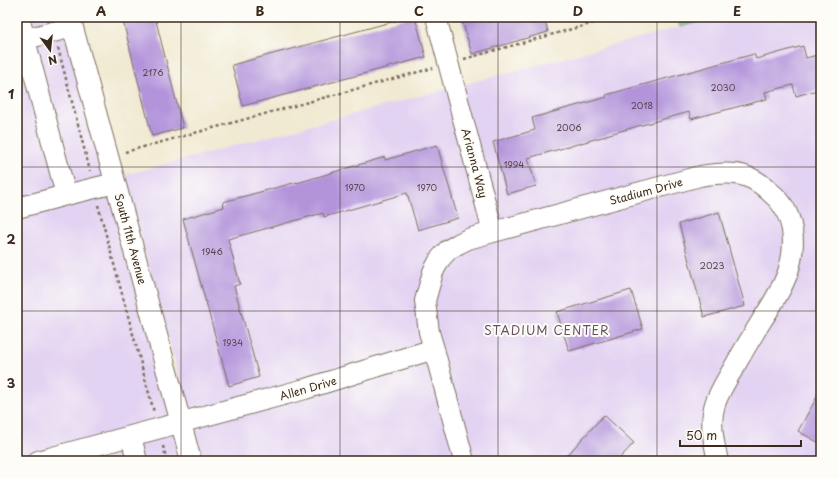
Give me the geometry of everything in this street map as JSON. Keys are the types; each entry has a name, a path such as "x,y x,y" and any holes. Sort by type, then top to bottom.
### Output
{"street":[{"path":"18,17 21,40 66,195"},
{"name":"Arianna Way","path":"436,17 494,232"},
{"path":"21,40 53,32 71,22"},
{"name":"South 11th Avenue","path":"71,22 191,461"},
{"name":"Stadium Drive","path":"464,461 429,332 425,301 433,272 448,250 468,239 707,175 730,174 744,176 760,184 774,194 784,206 791,222 794,239 792,257 788,272 781,288 722,388 715,405 712,423 718,461"},
{"path":"17,208 115,182"},
{"name":"Allen Drive","path":"38,461 305,389 434,350"},
{"path":"131,436 137,461"}],"path":[{"path":"88,162 615,17"},
{"path":"53,32 167,461"}],"shaded area":[{"path":"17,17 68,17 187,461 17,461"},
{"name":"STADIUM CENTER","path":"713,17 821,17 821,461 202,461 124,175"}],"green space":[{"path":"677,17 717,17 680,27"}],"building":[{"path":"122,17 155,17 183,128 152,136"},
{"path":"410,17 415,17 426,57 243,106 232,65"},
{"path":"461,17 544,17 548,32 472,54"},
{"path":"803,46 806,58 821,54 821,89 796,96 793,85 765,92 767,99 691,119 689,112 528,158 536,186 507,194 493,142 535,130 532,118 607,97 606,95 754,54 756,59"},
{"path":"437,145 458,218 418,230 407,193 324,217 323,213 228,239 240,284 234,286 259,377 229,386 183,219 224,207 223,202 297,183 385,157 385,160"},
{"path":"719,212 745,306 704,317 679,224"},
{"path":"631,290 643,329 569,351 557,312"},
{"path":"821,390 821,444 798,431"},
{"path":"604,415 634,443 617,461 562,461"}],"district":[{"name":"STADIUM CENTER","path":"547,330"}]}
